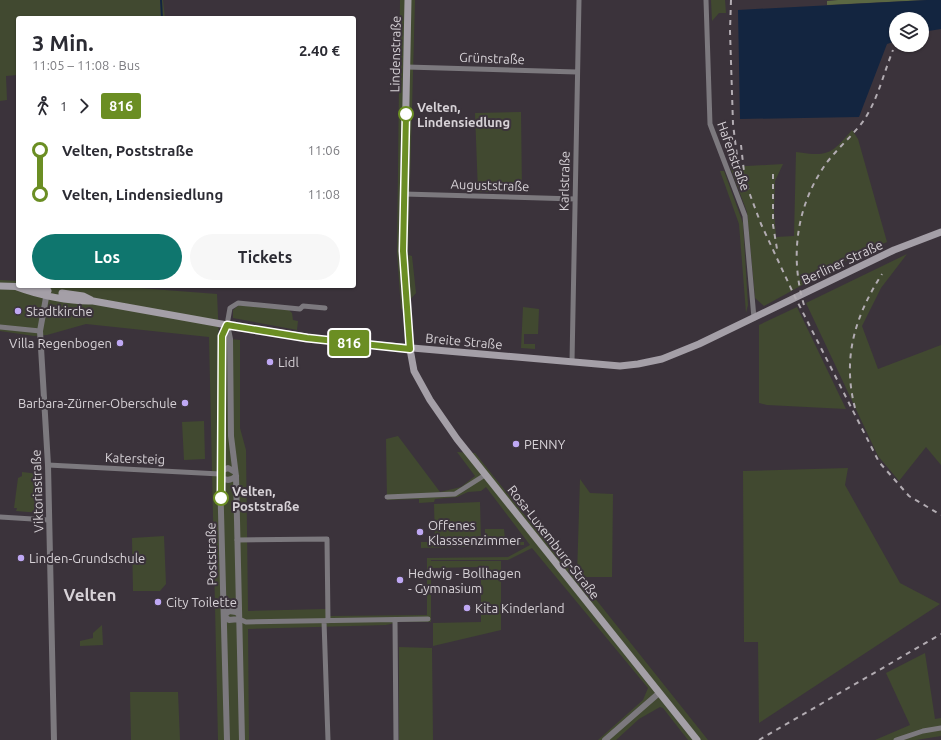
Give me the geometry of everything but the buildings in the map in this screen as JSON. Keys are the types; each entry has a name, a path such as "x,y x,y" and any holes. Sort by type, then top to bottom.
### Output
{"main road":[{"name":"Lindenstraße","path":"408,0 403,251 410,349"},
{"name":"Berliner Straße","path":"754,318 894,250 941,232"},
{"name":"Breite Straße","path":"0,286 16,287"},
{"name":"Breite Straße","path":"22,288 82,301 93,301 311,339 410,349 620,366 662,359 754,318"},
{"name":"Rosa-Luxemburg-Straße","path":"410,349 414,371 430,400 457,439 697,740"}],"street":[{"name":"Karlstraße","path":"572,362 579,0"},
{"name":"Hafenstraße","path":"706,0 710,124 745,216 754,318"},
{"name":"Grünstraße","path":"407,67 577,72"},
{"name":"Auguststraße","path":"404,194 575,199"},
{"name":"Viktoriastraße","path":"47,293 40,331 48,465 54,740"},
{"path":"227,325 230,308 238,303 300,309 303,306 325,308"},
{"name":"Poststraße","path":"227,325 222,336 223,423 220,474 227,740"},
{"name":"Poststraße","path":"227,325 230,339 231,436 235,474 242,740"},
{"path":"0,327 40,331"},
{"name":"Katersteig","path":"48,465 220,474"},
{"path":"228,468 235,474 233,479 225,480 220,474 223,470 228,468"},
{"path":"387,497 455,494 485,474"},
{"path":"0,517 49,520"},
{"name":"Poststraße","path":"237,540 326,539 326,621"},
{"path":"224,616 229,611 236,612 239,617 246,622 428,620"},
{"path":"395,620 396,740"},
{"path":"326,621 328,740"},
{"path":"606,740 659,693"},
{"path":"896,740 923,731 941,728"}],"green space":[{"path":"0,0 163,0 165,16 16,16 16,75 6,76 7,100 0,101"},
{"path":"400,0 415,0 408,255 412,256 416,293 401,310 397,252"},
{"path":"711,0 725,0 726,13 719,13 712,21"},
{"path":"927,0 827,5 827,1"},
{"path":"521,112 522,192 478,192 475,113"},
{"path":"852,130 858,139 887,242 848,260 764,306 755,298 747,212 730,167 783,164 775,181 774,211 776,237 794,236 796,152 823,154 834,149"},
{"path":"720,171 724,171 743,223 748,305 746,313 739,224"},
{"path":"907,254 881,288 862,326 878,369 941,345 941,465 926,447 899,481 878,456 806,303"},
{"path":"0,280 16,281 16,288 139,288 217,294 219,338 240,340 240,428 246,450 248,611 326,609 327,616 427,615 427,558 508,557 530,545 486,487 481,491 468,492 457,497 435,499 434,502 419,503 419,499 387,500 386,439 398,436 440,492 461,487 475,476 457,452 475,453 563,563 577,576 580,479 590,493 613,494 612,577 578,577 708,740 688,740 663,708 660,707 639,719 616,740 598,740 643,700 648,688 532,548 508,560 431,560 431,622 399,622 386,625 248,629 249,740 218,740 209,337 86,324 47,335 34,336 0,331"},
{"path":"239,305 289,310 292,313 293,320 298,321 297,330 233,318 233,310"},
{"path":"523,307 539,309 538,334 524,334 524,344 535,344 535,349 521,348"},
{"path":"797,307 846,409 767,405 759,403 759,325"},
{"path":"204,421 205,459 184,460 182,422"},
{"path":"848,468 845,485 900,583 940,604 759,723 758,642 744,642 743,471"},
{"path":"22,472 39,474 40,513 16,511 17,508 14,508 18,478 22,476"},
{"path":"480,502 481,540 435,542 434,504"},
{"path":"485,529 504,529 505,540 485,541"},
{"path":"164,536 166,584 160,591 133,591 132,538"},
{"path":"421,542 433,542 433,544 524,542 524,545 421,548"},
{"path":"431,561 501,561 501,630 433,646 433,623 481,622 481,567 431,568"},
{"path":"102,625 103,645 80,646 80,641 93,638 93,633"},
{"path":"399,647 432,648 433,740 399,740"},
{"path":"925,653 935,719 941,718 941,736 916,740 875,740 910,725 886,673"},
{"path":"130,692 178,692 180,740 131,740"}],"water":[{"path":"941,0 941,29 929,31 929,12 889,12 889,43 887,44 859,117 740,119 738,10"}],"waterway":[{"path":"161,0 162,16"}],"railway":[{"path":"731,0 730,31 733,124 737,156"},
{"path":"804,305 797,270 798,234 801,217 814,184 823,168 864,120 869,112 892,52"},
{"path":"741,145 744,172 749,192 761,224 795,297 879,462 909,496 941,515"},
{"path":"773,174 773,225 777,249"},
{"path":"855,408 851,390 850,372 854,338 858,322 882,274"},
{"path":"759,740 941,634"}],"bus line":[{"name":"816","path":"221,498 220,455 223,436 222,336 227,325 307,338 410,349 410,329 403,251 406,114"}],"place":[{"name":"Velten, Lindensiedlung","path":"406,114"},
{"name":"Stadtkirche","path":"18,311"},
{"name":"Villa Regenbogen","path":"120,343"},
{"name":"Lidl","path":"270,362"},
{"name":"Barbara-Zürner-Oberschule","path":"185,403"},
{"name":"PENNY","path":"516,444"},
{"name":"Velten, Poststraße","path":"221,498"},
{"name":"Offenes Klasssenzimmer","path":"420,532"},
{"name":"Linden-Grundschule","path":"21,558"},
{"name":"Hedwig - Bollhagen - Gymnasium","path":"400,580"},
{"name":"City Toilette","path":"158,602"},
{"name":"Kita Kinderland","path":"467,608"}],"district":[{"name":"Velten","path":"90,595"}]}
